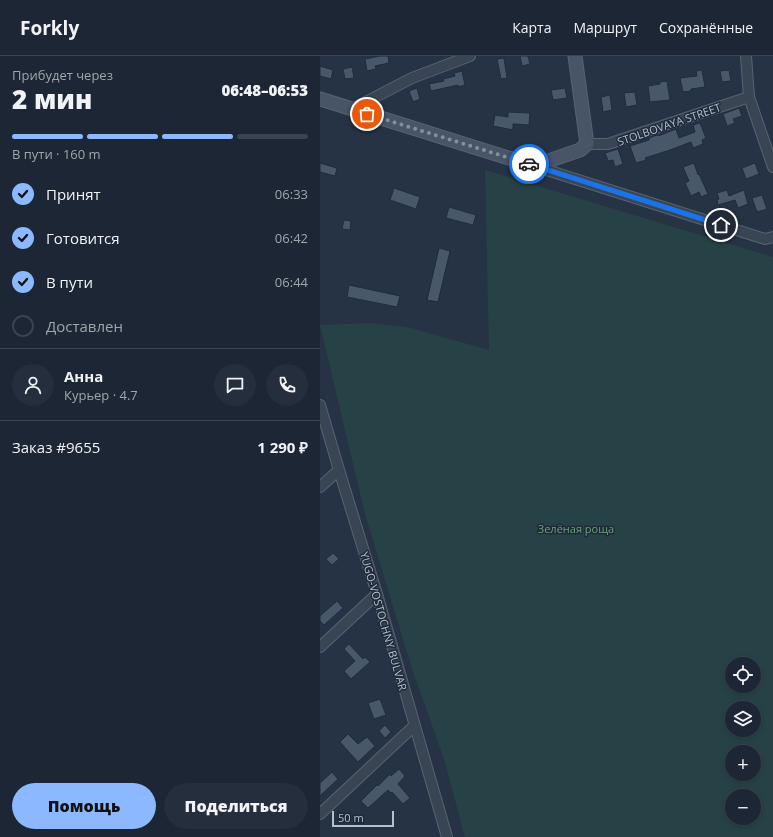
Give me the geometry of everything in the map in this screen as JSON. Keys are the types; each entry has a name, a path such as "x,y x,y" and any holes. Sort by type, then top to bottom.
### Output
{"street":[{"path":"352,109 412,78 470,56"},
{"path":"534,166 580,150 588,144 575,56"},
{"path":"746,56 750,97 773,168"},
{"name":"STOLBOVAYA STREET","path":"588,144 608,144 750,97"},
{"path":"320,99 765,239 773,237"},
{"name":"YUGO-VOSTOCHNY BULVAR","path":"320,405 377,594 447,837"},
{"path":"320,487 339,470"},
{"path":"320,646 377,594"},
{"path":"320,814 414,726"}],"green space":[{"name":"Зелёная роща","path":"485,170 773,257 773,837 465,837 444,759 412,669 365,514 320,325 369,323 407,327 489,350"}],"building":[{"path":"388,56 389,63 375,66 376,69 367,71 365,59"},
{"path":"520,56 528,56 530,64 522,66"},
{"path":"504,58 507,78 501,79 497,59"},
{"path":"320,66 333,70 331,79 320,76"},
{"path":"352,67 354,78 345,79 343,69"},
{"path":"702,70 705,87 683,92 680,78 697,76 696,71"},
{"path":"729,70 731,81 722,82 720,71"},
{"path":"462,71 465,85 458,87 458,85 431,91 429,84 444,81 443,79 455,76 454,73"},
{"path":"667,81 670,100 650,102 648,86"},
{"path":"417,88 420,99 413,102 409,91"},
{"path":"565,88 567,98 553,100 551,90"},
{"path":"635,92 637,105 626,107 624,93"},
{"path":"610,95 612,110 603,112 601,97"},
{"path":"739,108 742,116 733,119 735,123 727,126 723,114"},
{"path":"508,112 530,113 529,125 513,124 513,130 493,126 495,115 508,117"},
{"path":"700,123 706,138 702,140 703,144 693,148 691,142 645,158 646,160 636,163 630,146 676,129 679,138 695,132 693,125"},
{"path":"618,149 623,164 615,167 613,160 608,161 605,153"},
{"path":"320,163 337,168 335,176 320,172"},
{"path":"694,163 698,175 699,174 708,194 701,197 699,192 691,196 685,183 689,181 683,167"},
{"path":"755,163 759,174 746,179 742,168"},
{"path":"394,188 420,197 416,209 390,200"},
{"path":"727,190 729,196 744,190 748,204 738,208 735,200 718,205 717,200 719,199 717,193"},
{"path":"762,195 767,209 757,212 752,198"},
{"path":"449,207 476,215 473,225 446,218"},
{"path":"344,220 351,221 350,230 342,229"},
{"path":"439,248 450,251 438,302 427,300"},
{"path":"349,285 400,296 397,307 347,297"},
{"path":"333,553 339,559 332,565 326,559"},
{"path":"337,601 343,608 324,625 320,621 320,616"},
{"path":"349,644 363,659 365,657 370,662 351,679 344,671 355,661 344,649"},
{"path":"380,699 386,715 374,719 368,703"},
{"path":"385,725 391,732 385,738 379,731"},
{"path":"348,734 358,744 367,737 375,746 358,762 340,742"},
{"path":"399,769 405,776 398,784 410,798 403,804 392,792 391,793 388,790 368,808 361,801 390,774 391,776"},
{"path":"332,772 338,779 320,796 320,783"}],"way so far":[{"path":"367,114 529,164"}],"route":[{"path":"529,164 721,225"}]}
